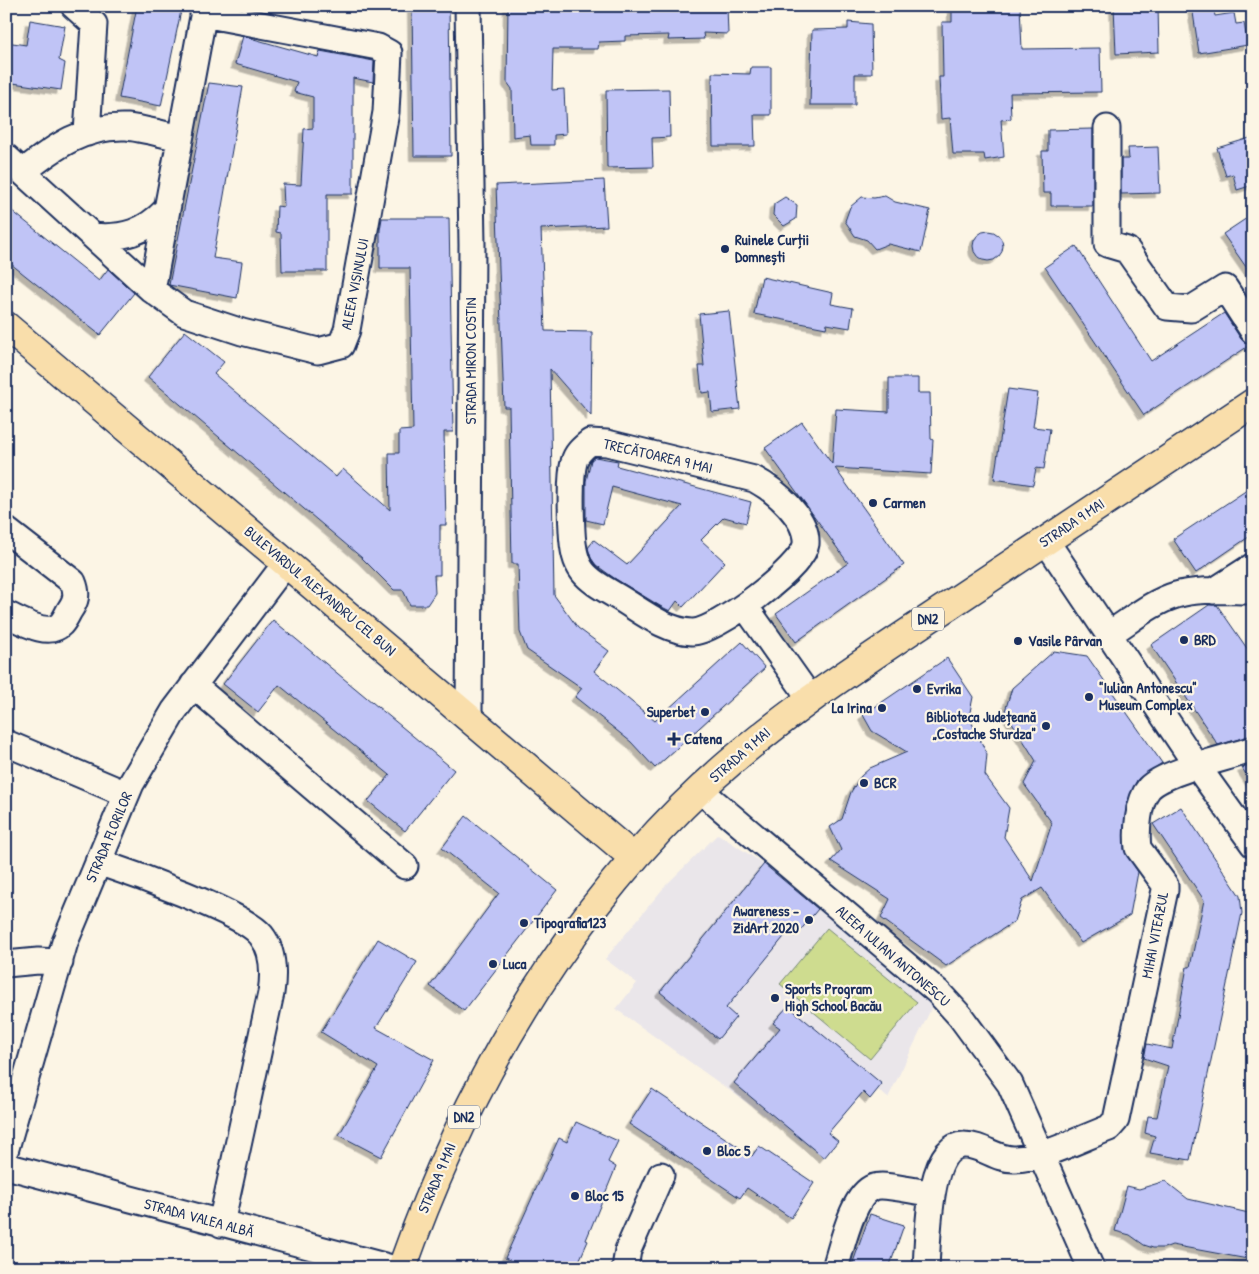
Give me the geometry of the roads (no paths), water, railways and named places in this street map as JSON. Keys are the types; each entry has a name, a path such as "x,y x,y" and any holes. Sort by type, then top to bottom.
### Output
{"main road":[{"name":"BULEVARDUL ALEXANDRU CEL BUN","path":"6,326 469,716 634,858"},
{"name":"STRADA 9 MAI","path":"402,1268 441,1168 491,1064 544,976 582,923 634,858 700,790 765,733 810,698 1253,404"}],"street":[{"path":"74,6 94,24 87,132"},
{"name":"STRADA MIRON COSTIN","path":"468,6 472,246 469,716"},
{"path":"152,290 204,10"},
{"name":"ALEEA VIȘINULUI","path":"15,164 152,290 184,313 242,332 318,351 341,345 347,330 386,112 389,53 378,47 204,10"},
{"path":"15,164 96,129 127,127 180,138"},
{"path":"1107,128 1107,244 1127,250 1167,307 1191,309 1225,288 1253,331"},
{"path":"93,236 110,238 139,232 154,223 166,210"},
{"name":"TRECĂTOAREA 9 MAI","path":"590,442 607,443 754,479 772,489 787,503 805,531 806,545 799,559 745,606 712,626 694,632 662,623 591,581 577,566 573,549 574,463 578,452 590,442"},
{"path":"6,530 73,582 76,596 75,604 60,625 54,628 39,627 6,614"},
{"path":"1046,541 1197,766 1253,844"},
{"name":"STRADA FLORILOR","path":"6,1148 65,942 126,794 174,711 286,563"},
{"path":"1214,591 1253,566"},
{"path":"1109,634 1150,607 1176,595 1214,591 1253,591"},
{"path":"745,606 810,698"},
{"path":"193,685 405,866"},
{"path":"6,744 126,794"},
{"name":"MIHAI VITEAZUL","path":"932,1194 946,1154 953,1147 980,1146 994,1154 1010,1159 1042,1153 1109,1128 1116,1120 1165,890 1165,885 1138,848 1143,796 1155,783 1197,766 1253,749"},
{"name":"ALEEA IULIAN ANTONESCU","path":"700,790 938,992 960,1016 1010,1084 1091,1268"},
{"path":"98,862 224,911 261,934 270,954 274,973 271,993 221,1224"},
{"path":"6,964 38,961 60,962"},
{"name":"STRADA VALEA ALBĂ","path":"6,1166 392,1268"},
{"path":"625,1268 628,1250 661,1175"},
{"path":"835,1268 854,1209 860,1198 875,1187 932,1194 926,1268"}],"place":[{"name":"Ruinele Curții Domnești","path":"725,249"},
{"name":"Carmen","path":"873,503"},
{"name":"BRD","path":"1184,640"},
{"name":"Vasile Pârvan","path":"1018,641"},
{"name":"Evrika","path":"917,689"},
{"name":"\"Iulian Antonescu\" Museum Complex","path":"1089,697"},
{"name":"La Irina","path":"882,708"},
{"name":"Superbet","path":"705,712"},
{"name":"Biblioteca Județeană „Costache Sturdza\"","path":"1046,726"},
{"name":"Catena","path":"674,739"},
{"name":"BCR","path":"864,783"},
{"name":"Awareness - ZidArt 2020","path":"809,920"},
{"name":"Tipografia123","path":"524,923"},
{"name":"Luca","path":"493,964"},
{"name":"Sports Program High School Bacău","path":"775,998"},
{"name":"Bloc 5","path":"707,1151"},
{"name":"Bloc 15","path":"575,1196"}]}
